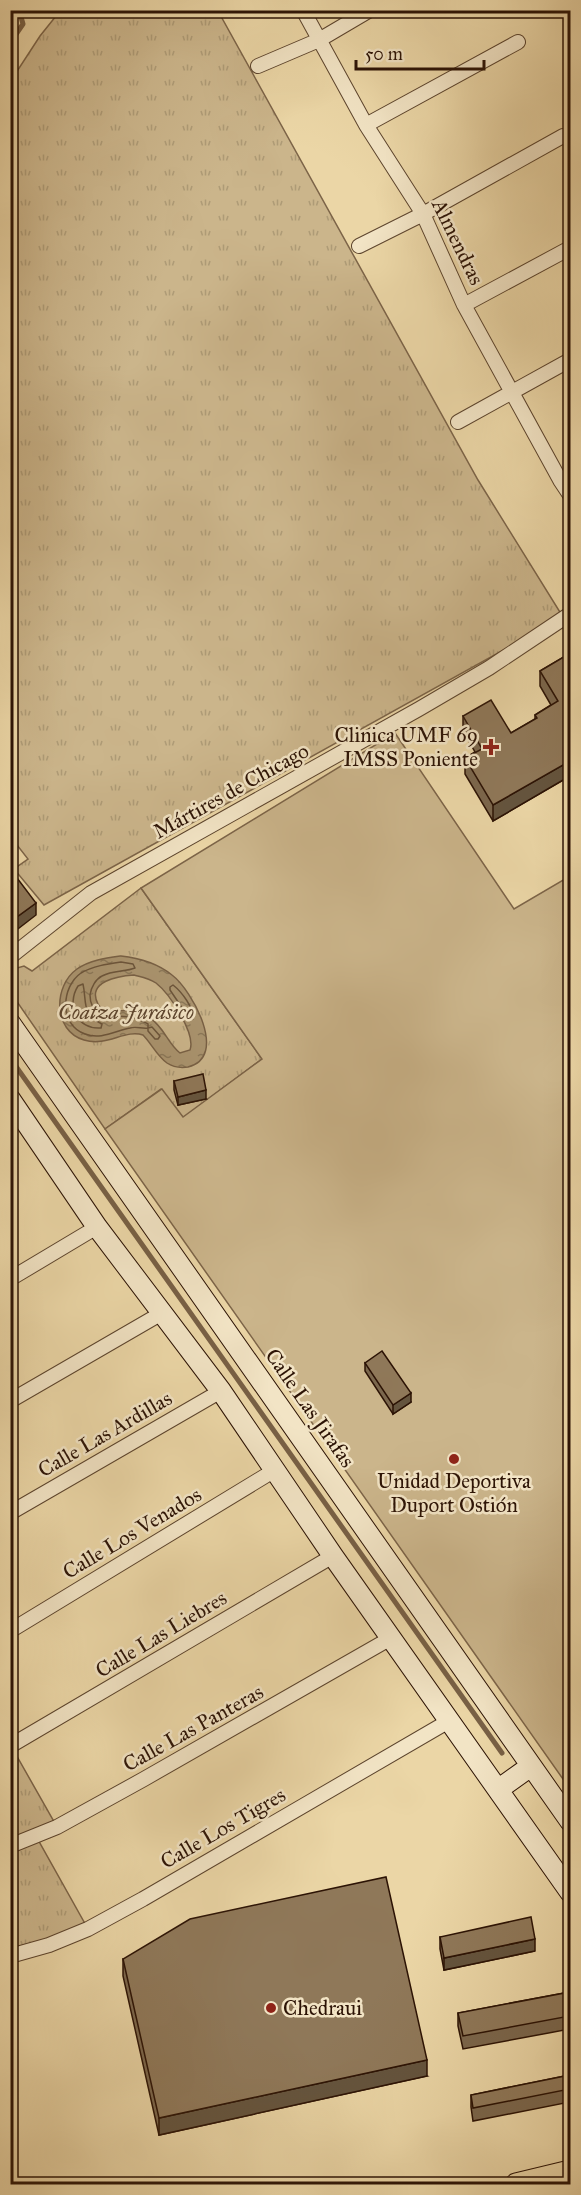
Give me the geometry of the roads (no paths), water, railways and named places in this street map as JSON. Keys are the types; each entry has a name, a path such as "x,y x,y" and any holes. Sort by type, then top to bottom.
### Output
{"main road":[{"name":"Calle Las Jirafas","path":"10,1023 570,1821"},
{"path":"10,1099 97,1227 221,1391 333,1556 570,1892"},
{"path":"499,1789 531,1766"},
{"path":"516,2184 570,2171"}],"street":[{"name":"Almendras","path":"303,10 366,125 423,214 465,305 512,392 566,477 570,495"},
{"path":"258,66 319,40 370,10"},
{"path":"366,125 518,42"},
{"path":"359,246 423,214 563,136"},
{"path":"465,305 570,248"},
{"path":"458,422 570,360"},
{"name":"Mártires de Chicago","path":"10,957 91,893 419,709 489,668 570,614"},
{"path":"10,1280 97,1227"},
{"path":"10,1401 162,1313"},
{"name":"Calle Las Ardillas","path":"10,1513 221,1391"},
{"name":"Calle Los Venados","path":"10,1631 275,1470"},
{"name":"Calle Las Liebres","path":"10,1746 333,1556"},
{"name":"Calle Las Panteras","path":"10,1846 57,1827 391,1638"},
{"name":"Calle Los Tigres","path":"10,1956 49,1945 97,1924 449,1721"}],"water":[{"path":"121,956 154,964 172,975 189,994 203,1023 206,1037 206,1051 200,1061 188,1067 169,1064 143,1035 129,1034 92,1042 74,1035 66,1028 60,1008 60,997 69,977 87,963","holes":["134,975 148,979 162,988 186,1025 191,1043 190,1050 180,1053 150,1018 133,1011 109,1011 98,1004 95,996 100,985 106,981"]}],"waterway":[{"path":"10,43 23,24 19,10"},
{"path":"10,1058 502,1753"}],"place":[{"name":"Clinica UMF 69 IMSS Poniente","path":"491,747"},
{"name":"Unidad Deportiva Duport Ostión","path":"454,1459"},
{"name":"Chedraui","path":"271,2008"}],"park label":[{"name":"Coatza Jurásico","path":"126,1012"}]}
